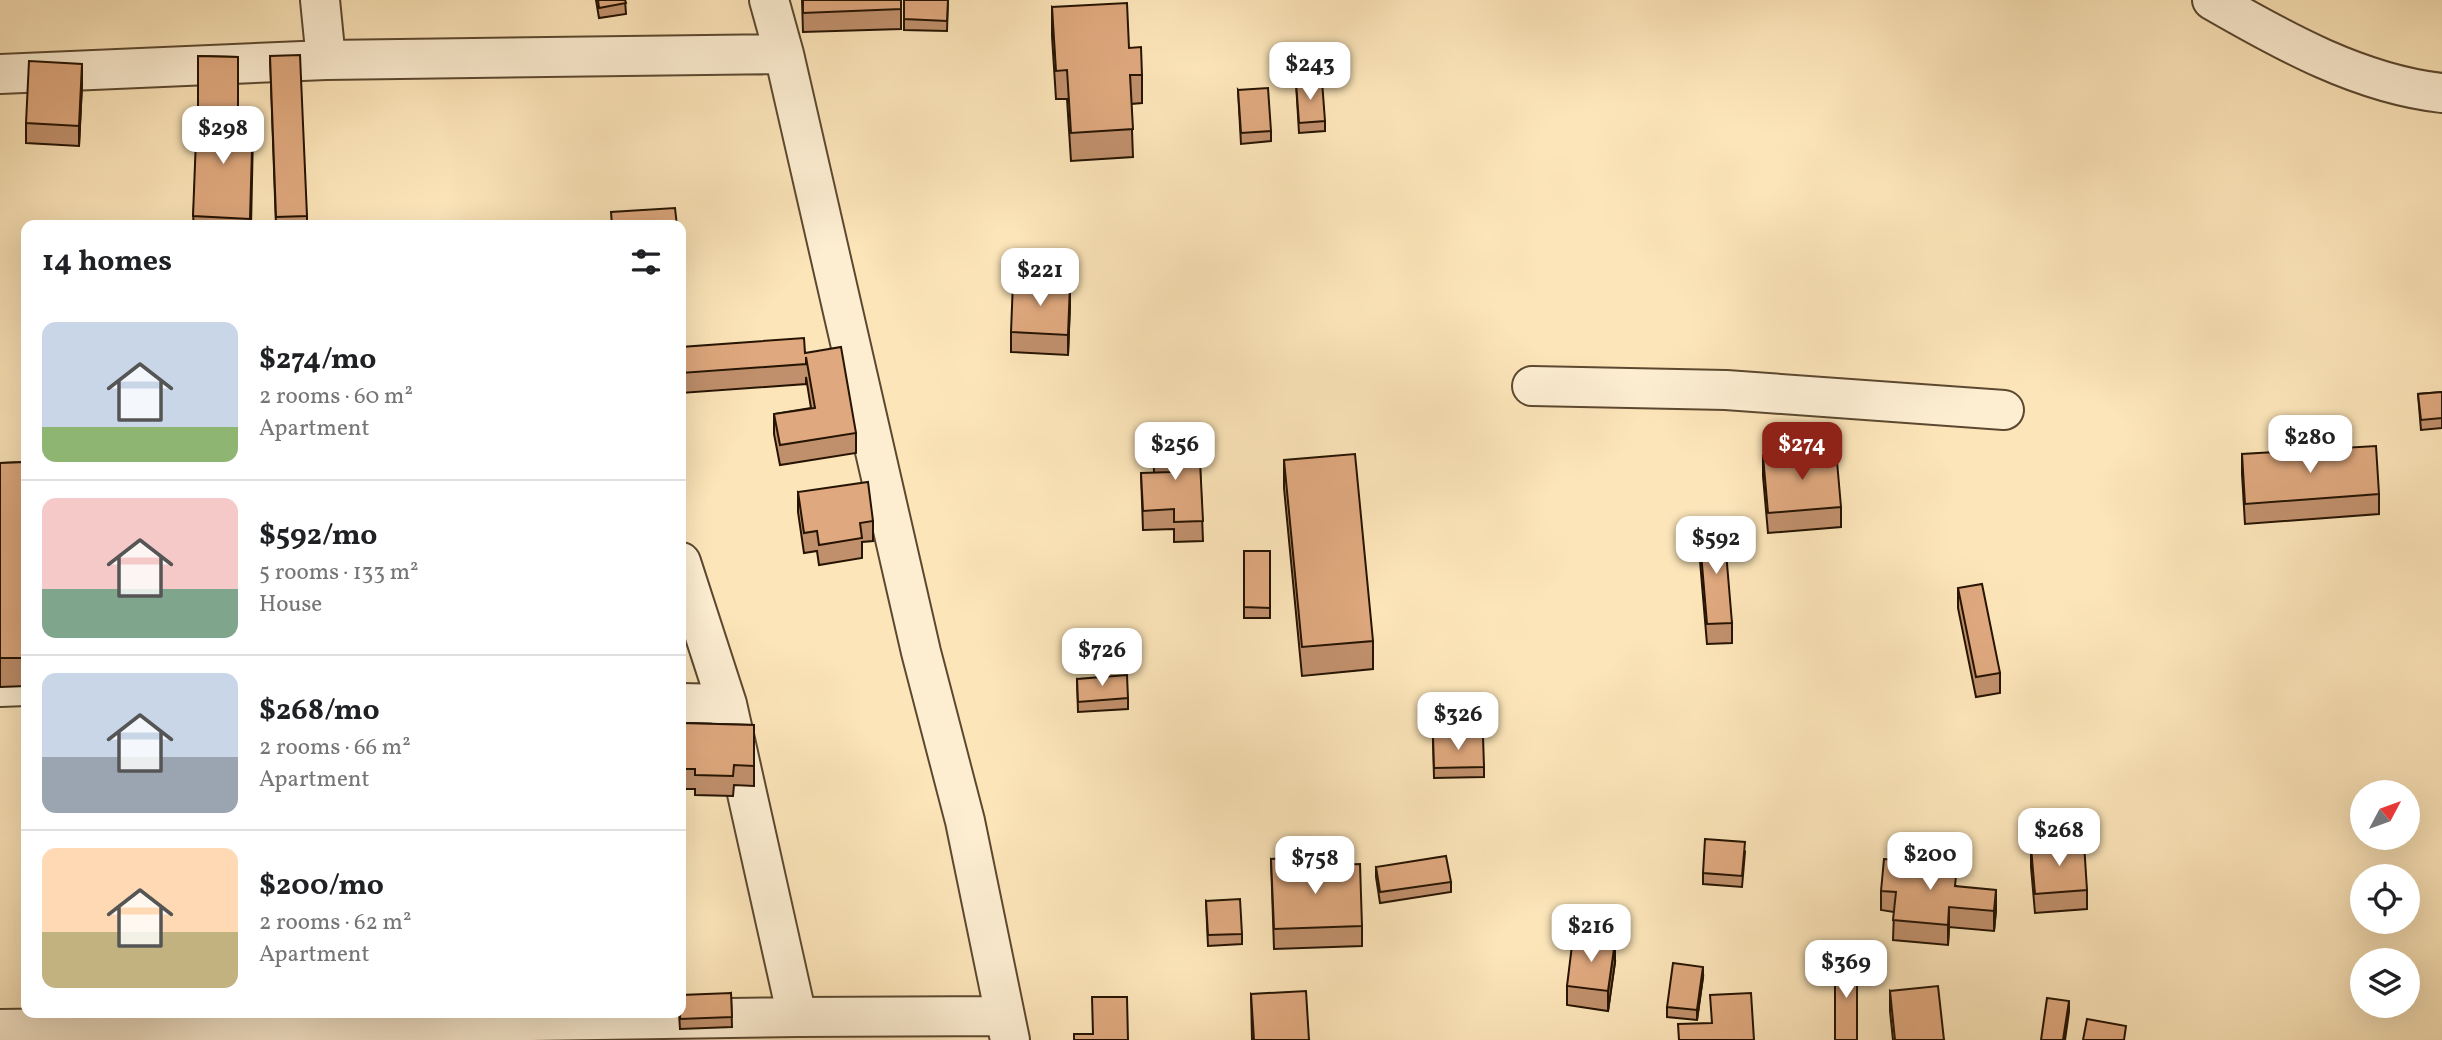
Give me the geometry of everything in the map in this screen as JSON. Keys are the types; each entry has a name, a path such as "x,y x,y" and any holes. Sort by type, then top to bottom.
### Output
{"street":[{"path":"320,0 326,60"},
{"path":"0,1029 797,1017 1007,1028 965,821 921,652 784,54 768,0"},
{"path":"2212,0 2266,32 2353,71 2414,90 2442,93"},
{"path":"0,74 326,60 784,54"},
{"path":"1532,386 1726,390 2004,410"},
{"path":"686,577 727,704 797,1017"},
{"path":"0,687 21,686"},
{"path":"686,704 727,704"}],"building":[{"path":"598,0 625,0 626,3 599,8"},
{"path":"803,0 901,0 901,9 803,13"},
{"path":"904,0 948,0 947,21 904,19"},
{"path":"1127,3 1129,48 1141,47 1142,75 1130,75 1133,129 1071,133 1067,70 1056,71 1052,7"},
{"path":"300,55 307,216 276,217 270,56"},
{"path":"198,56 238,57 238,108 198,108"},
{"path":"29,61 82,64 79,126 26,123"},
{"path":"1322,81 1325,121 1299,123 1296,82"},
{"path":"1268,88 1271,131 1241,133 1238,90"},
{"path":"197,113 253,114 250,219 193,216"},
{"path":"675,208 676,220 612,220 611,212"},
{"path":"1013,281 1070,284 1068,335 1011,332"},
{"path":"804,338 805,353 841,347 856,433 780,445 774,414 815,408 806,357 806,364 686,373 686,347"},
{"path":"2442,392 2442,418 2421,420 2418,394"},
{"path":"1199,442 1203,521 1174,522 1174,509 1143,511 1141,473 1171,472 1171,464 1154,465 1153,444"},
{"path":"2376,446 2379,494 2245,504 2242,454"},
{"path":"1836,450 1841,507 1768,513 1763,456"},
{"path":"1355,454 1373,641 1302,647 1284,460"},
{"path":"21,462 21,658 0,658 0,463"},
{"path":"868,482 873,521 860,523 862,538 819,545 817,531 804,533 798,492"},
{"path":"1724,528 1732,623 1707,624 1699,529"},
{"path":"1244,551 1270,551 1270,608 1244,607"},
{"path":"1982,584 2000,673 1976,677 1958,588"},
{"path":"1127,675 1128,698 1078,702 1077,679"},
{"path":"686,723 754,725 754,766 734,765 733,776 695,775 695,769 686,769"},
{"path":"1483,736 1484,767 1434,768 1433,737"},
{"path":"1705,839 1745,842 1742,876 1703,873"},
{"path":"2084,843 2087,890 2035,894 2031,847"},
{"path":"1446,856 1451,882 1380,892 1376,867"},
{"path":"1303,857 1304,879 1329,878 1328,865 1360,864 1362,926 1274,929 1271,859"},
{"path":"1884,859 1957,866 1955,886 1996,890 1994,911 1949,907 1948,925 1893,920 1896,892 1881,891"},
{"path":"1240,899 1242,934 1208,935 1206,901"},
{"path":"1573,937 1615,942 1608,991 1567,986"},
{"path":"1835,959 1857,959 1857,1040 1835,1040"},
{"path":"1673,963 1703,967 1697,1010 1667,1007"},
{"path":"1938,986 1944,1040 1895,1040 1890,991"},
{"path":"1306,991 1309,1040 1254,1040 1251,994"},
{"path":"731,993 732,1017 680,1019 686,1018 686,995"},
{"path":"1751,993 1754,1040 1679,1040 1678,1024 1712,1023 1710,995"},
{"path":"1092,997 1127,997 1128,1040 1074,1040 1074,1034 1093,1034"},
{"path":"2047,998 2069,1001 2063,1040 2041,1040"},
{"path":"2087,1019 2126,1026 2124,1040 2083,1040"}]}
